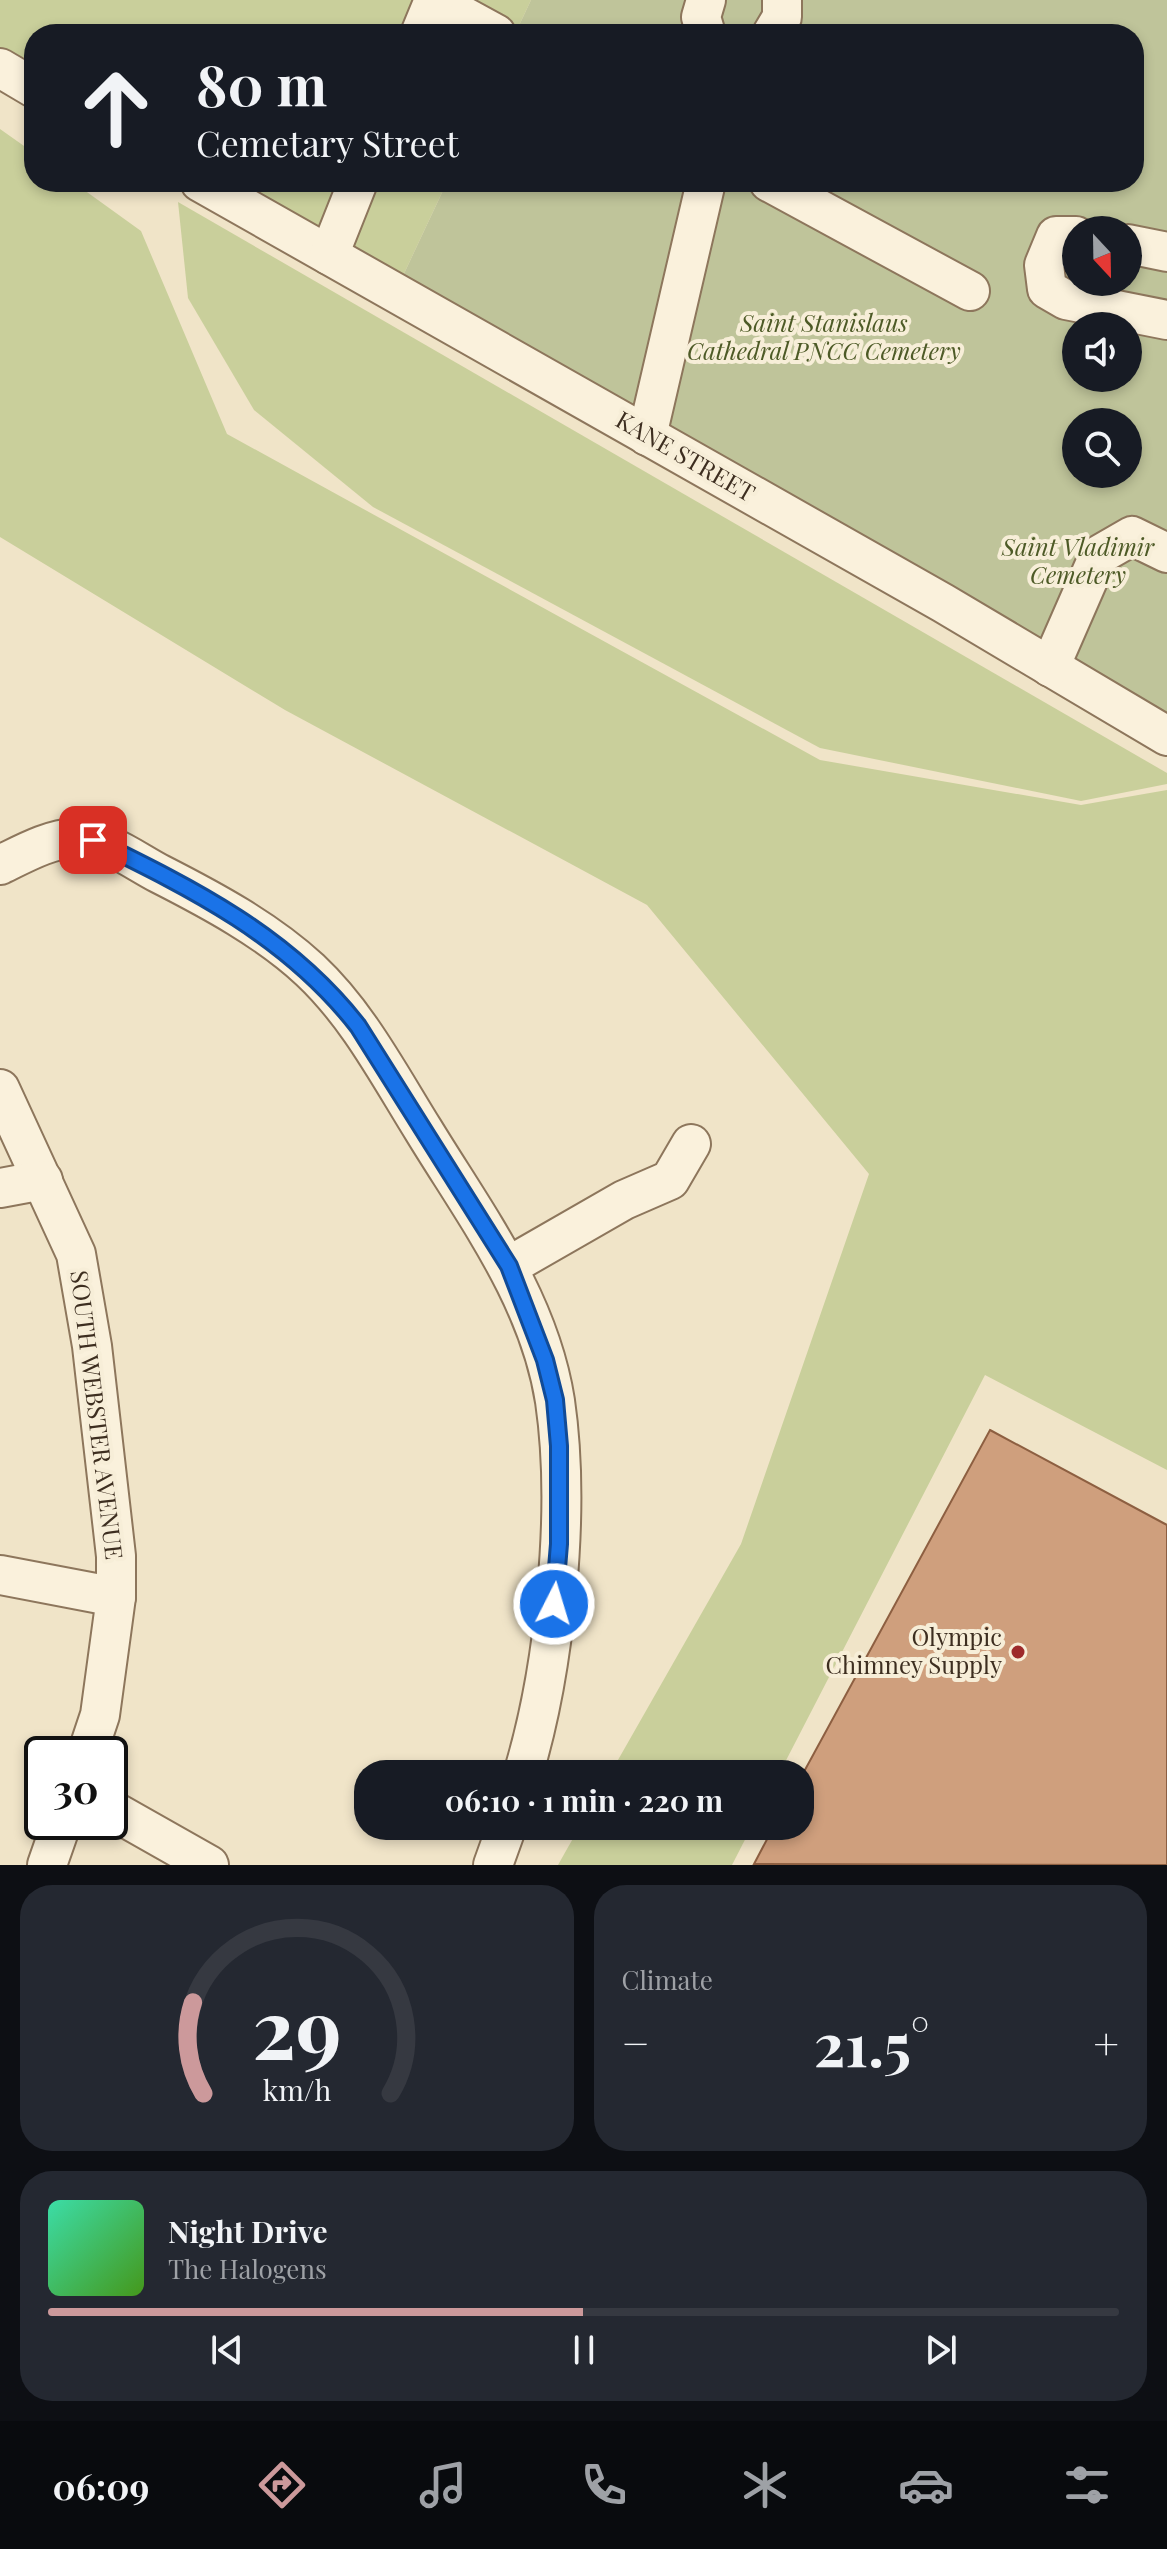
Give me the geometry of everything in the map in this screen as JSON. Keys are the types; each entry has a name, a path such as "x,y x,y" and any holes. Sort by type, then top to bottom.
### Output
{"street":[{"path":"424,24 434,0 478,24"},
{"path":"703,24 701,17 706,0"},
{"path":"778,24 782,17 782,0"},
{"path":"0,68 24,82"},
{"name":"KANE STREET","path":"218,192 1167,736"},
{"path":"329,255 354,192"},
{"path":"647,436 704,192"},
{"path":"787,192 970,291"},
{"path":"1062,236 1056,236 1044,265 1047,289 1066,300 1167,320"},
{"path":"1142,247 1167,252"},
{"path":"1050,667 1099,555 1132,536 1167,553"},
{"path":"0,865 59,841 93,840 212,901 307,967 358,1026 509,1266 545,1360 555,1400 559,1446 559,1544 549,1664 526,1760"},
{"name":"SOUTH WEBSTER AVENUE","path":"0,1089 71,1239 85,1293 110,1502 116,1597 100,1715 93,1736"},
{"path":"509,1266 624,1200 670,1180 691,1144"},
{"path":"0,1188 43,1180"},
{"path":"0,1575 116,1597"},
{"path":"128,1819 209,1865"},
{"path":"47,1865 56,1840"},
{"path":"493,1865 502,1840"}],"green space":[{"path":"0,0 531,0 520,24 24,24 24,65 0,52"},
{"path":"531,0 1167,0 1167,718 401,280 442,192 1144,192 1144,24 520,24"},
{"path":"0,129 24,146 24,192 87,192 141,231 227,434 820,760 1081,805 1167,790 1167,1470 985,1375 786,1760 618,1760 741,1544 869,1174 647,905 285,710 0,537"},
{"path":"246,192 442,192 401,280"},
{"path":"178,202 1167,773 1167,784 1081,801 820,748 373,507 254,410 188,298"},
{"path":"572,1840 745,1840 732,1865 558,1865"}],"building":[{"name":"Olympic Chimney Supply","path":"990,1430 1167,1525 1167,1865 754,1864 767,1840 814,1840 814,1760 810,1760"}],"place":[{"name":"Olympic Chimney Supply","path":"1018,1652"}],"route":[{"path":"93,840 212,901 307,967 331,991 393,1080 509,1266 528,1310 555,1400 559,1446 559,1544 554,1604"}],"park label":[{"name":"Saint Stanislaus Cathedral PNCC Cemetery","path":"824,338"},
{"name":"Saint Vladimir Cemetery","path":"1078,562"}]}
